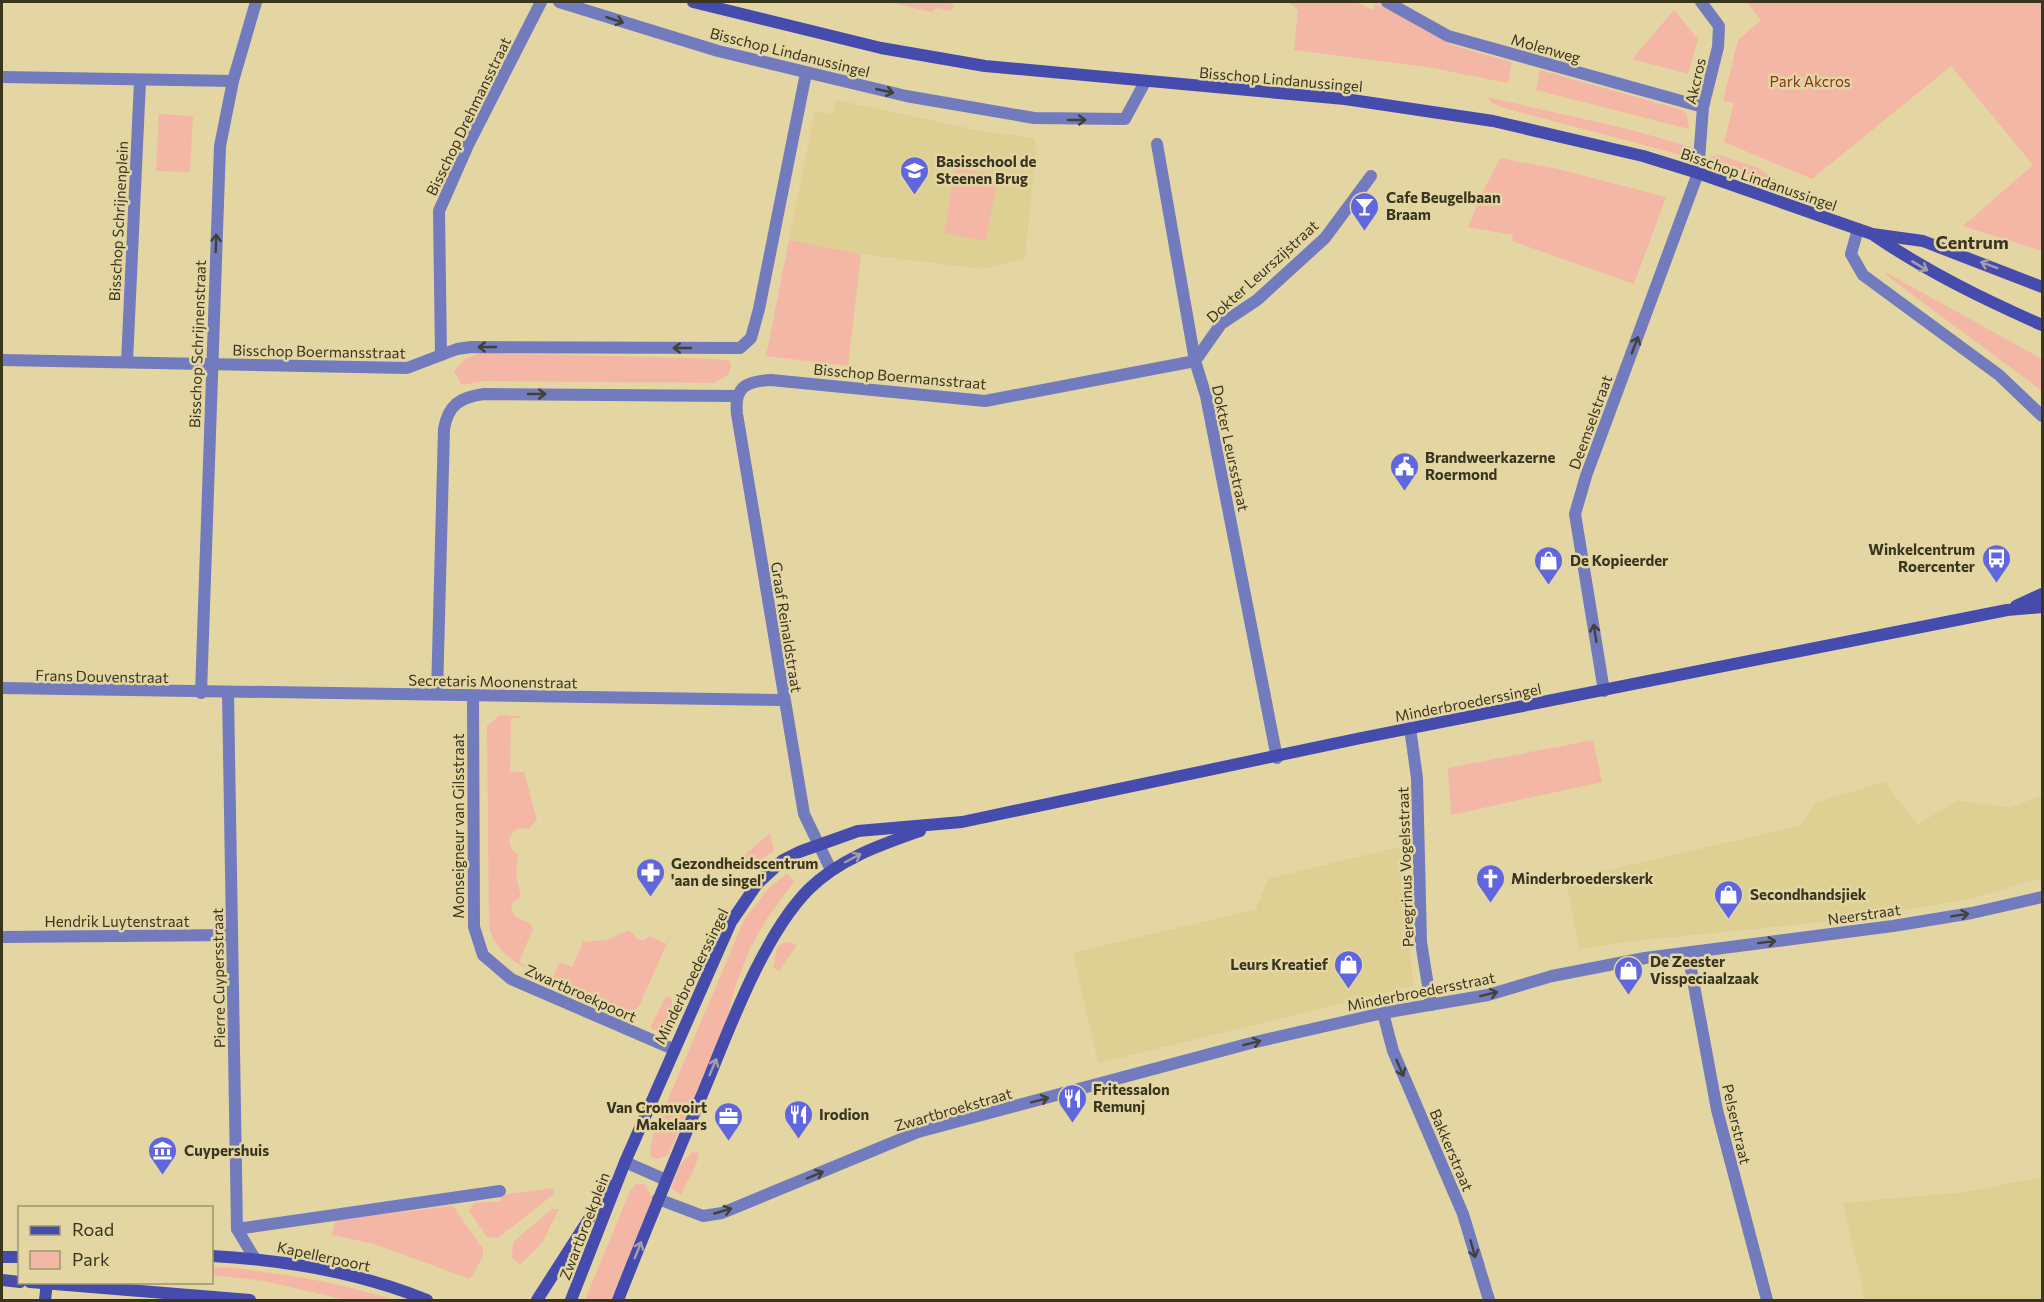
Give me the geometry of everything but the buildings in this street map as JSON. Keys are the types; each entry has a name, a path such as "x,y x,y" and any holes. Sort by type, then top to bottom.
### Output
{"main road":[{"name":"Bisschop Lindanussingel","path":"693,2 881,48 1020,71 1278,92 1453,114 1571,138 1698,173 1872,234 1923,241 2043,287"},
{"name":"Bisschop Lindanussingel","path":"1872,234 1919,266 1975,296 2043,325"},
{"name":"Minderbroederssingel","path":"2007,610 2043,594"},
{"name":"Minderbroederssingel","path":"625,1162 731,922 751,893 783,860 816,844 858,831 935,826 2007,610 2043,607"},
{"name":"Minderbroederssingel","path":"666,1180 758,966 807,891 831,870 871,848 935,826"},
{"path":"537,1300 625,1162"},
{"name":"Zwartbroekplein","path":"571,1300 625,1162"},
{"path":"618,1300 666,1180"},
{"name":"Kapellerpoort","path":"213,1256 255,1258 341,1273 427,1300"},
{"path":"2,1257 18,1257"},
{"path":"2,1280 18,1282"},
{"path":"45,1300 46,1284"},
{"path":"82,1300 83,1284 249,1300"}],"street":[{"name":"Bisschop Schrijnenstraat","path":"201,693 220,146 233,81 256,2"},
{"name":"Bisschop Drehmansstraat","path":"441,355 439,211 468,145 541,2"},
{"name":"Bisschop Lindanussingel","path":"560,2 660,34 806,73 994,113 1044,119 1125,119 1145,82"},
{"name":"Molenweg","path":"1387,2 1448,36 1703,107"},
{"name":"Akcros","path":"1698,173 1703,107 1718,47 1719,26 1701,2"},
{"name":"Bisschop Boermansstraat","path":"2,360 407,368 471,347 740,348 751,338 759,309 806,73"},
{"path":"2,77 233,81"},
{"name":"Bisschop Schrijnenplein","path":"127,362 140,81"},
{"name":"Dokter Leursstraat","path":"1158,144 1195,361 1206,396 1277,758"},
{"name":"Deemselstraat","path":"1604,691 1575,514 1586,476 1698,173"},
{"name":"Dokter Leurszijstraat","path":"1195,361 1221,324 1257,300 1325,238 1371,176"},
{"path":"1858,229 1851,254 1863,275 1999,375 2043,416"},
{"name":"Bisschop Boermansstraat","path":"737,396 744,384 771,380 985,401 1195,361"},
{"path":"437,694 444,429 446,417 458,400 484,394 737,396"},
{"name":"Graaf Reinaldstraat","path":"737,396 737,414 804,814 816,844 831,870"},
{"name":"Frans Douvenstraat","path":"2,688 201,693"},
{"name":"Secretaris Moonenstraat","path":"201,693 437,694 784,700"},
{"name":"Pierre Cuypersstraat","path":"228,693 237,1230"},
{"name":"Monseigneur van Gilsstraat","path":"473,695 474,927 483,955"},
{"name":"Peregrinus Vogelsstraat","path":"1410,729 1417,778 1421,942 1431,1005"},
{"name":"Neerstraat","path":"1688,952 1893,926 1972,913 2043,897"},
{"name":"Hendrik Luytenstraat","path":"2,937 232,935"},
{"name":"Minderbroedersstraat","path":"1196,1059 1251,1043 1383,1013 1488,995 1552,976 1688,952"},
{"name":"Pelserstraat","path":"1688,952 1718,1110 1767,1300"},
{"name":"Zwartbroekpoort","path":"483,955 511,979 673,1049"},
{"name":"Bakkerstraat","path":"1383,1013 1393,1051 1463,1214 1489,1300"},
{"name":"Zwartbroekstraat","path":"658,1199 703,1216 722,1213 918,1132 1196,1059"},
{"path":"625,1162 666,1180"},
{"name":"Kapellerpoort","path":"237,1230 500,1191"},
{"path":"237,1230 255,1258"}],"shaded area":[{"name":"Basisschool de Steenen Brug","path":"836,100 981,131 1034,138 1036,150 1025,258 984,269 861,254 789,240 815,111 832,115"},
{"path":"1884,782 1918,825 1957,800 2010,808 2042,795 2042,878 1973,898 1862,918 1635,941 1579,949 1566,880 1802,825 1815,803"},
{"path":"1402,846 1413,986 1098,1063 1073,953 1256,909 1268,879"},
{"path":"2042,1177 2042,1300 1865,1300 1843,1203 1965,1192"}],"green space":[{"path":"888,2 949,2 954,7 951,11 937,8 932,12"},
{"path":"1288,2 1356,2 1372,10 1376,3 1452,45 1512,62 1508,83 1427,67 1294,50 1298,10"},
{"name":"Park Akcros","path":"1746,2 2042,2 2042,251 1963,226 2033,165 1951,66 1812,179 1724,142 1734,103 1723,101 1738,40 1761,20"},
{"path":"1674,10 1698,39 1688,74 1632,59"},
{"path":"1540,70 1682,110 1687,114 1689,129 1536,90"},
{"path":"1487,97 1628,129 1691,147 1689,157 1504,108 1492,103"},
{"path":"159,114 193,116 190,172 156,171"},
{"path":"1720,155 1758,168 1786,186 1710,162 1711,157"},
{"path":"1500,158 1558,169 1666,197 1634,284 1512,241 1513,235 1468,227"},
{"path":"955,168 998,175 986,241 944,233"},
{"path":"789,240 861,254 848,366 766,356"},
{"path":"1887,273 2042,359 2042,391 1886,275"},
{"path":"480,353 698,358 729,360 731,366 728,375 714,383 484,381 462,385 454,371 465,359"},
{"path":"500,715 521,716 511,718 510,772 524,772 537,820 529,829 520,828 513,832 509,841 512,850 518,854 516,875 521,897 513,902 511,910 516,917 531,924 533,929 519,962 533,971 518,963 500,949 489,927 487,726"},
{"path":"1593,740 1602,782 1451,815 1448,768"},
{"path":"770,833 774,851 746,870 741,870 734,864"},
{"path":"787,873 794,882 768,917 750,948 735,988 726,1024 668,1155 658,1159 653,1158 650,1154 653,1135 744,920 767,890"},
{"path":"674,928 639,1006 630,1015 546,977 553,978 560,962 572,967 583,942 607,940 629,930 637,939 644,940 650,936 666,944"},
{"path":"786,942 797,945 779,971 773,967 776,953 778,947"},
{"path":"666,996 672,999 672,1016 662,1030 652,1030 651,1026"},
{"path":"693,1151 699,1153 698,1159 681,1195 671,1188 680,1165"},
{"path":"636,1184 644,1184 653,1198 611,1300 585,1300 630,1191"},
{"path":"553,1188 554,1194 498,1238 487,1237 469,1211 474,1203 501,1201 501,1195"},
{"path":"453,1206 483,1249 483,1257 470,1279 374,1244 332,1235 335,1220"},
{"path":"552,1209 559,1209 542,1243 520,1265 512,1258 513,1242"},
{"path":"213,1268 268,1272 310,1279 395,1300 346,1300 264,1281 213,1275"}],"place":[{"name":"Basisschool de Steenen Brug","path":"915,196"},
{"name":"Cafe Beugelbaan Braam","path":"1365,232"},
{"name":"Brandweerkazerne Roermond","path":"1404,492"},
{"name":"Winkelcentrum Roercenter","path":"1996,584"},
{"name":"De Kopieerder","path":"1549,586"},
{"name":"Gezondheidscentrum 'aan de singel'","path":"650,898"},
{"name":"Minderbroederskerk","path":"1490,904"},
{"name":"Secondhandsjiek","path":"1729,920"},
{"name":"Leurs Kreatief","path":"1349,990"},
{"name":"De Zeester Visspeciaalzaak","path":"1629,996"},
{"name":"Fritessalon Remunj","path":"1072,1124"},
{"name":"Irodion","path":"798,1140"},
{"name":"Van Cromvoirt Makelaars","path":"728,1142"},
{"name":"Cuypershuis","path":"163,1176"}],"district":[{"name":"Centrum","path":"1972,242"}]}
